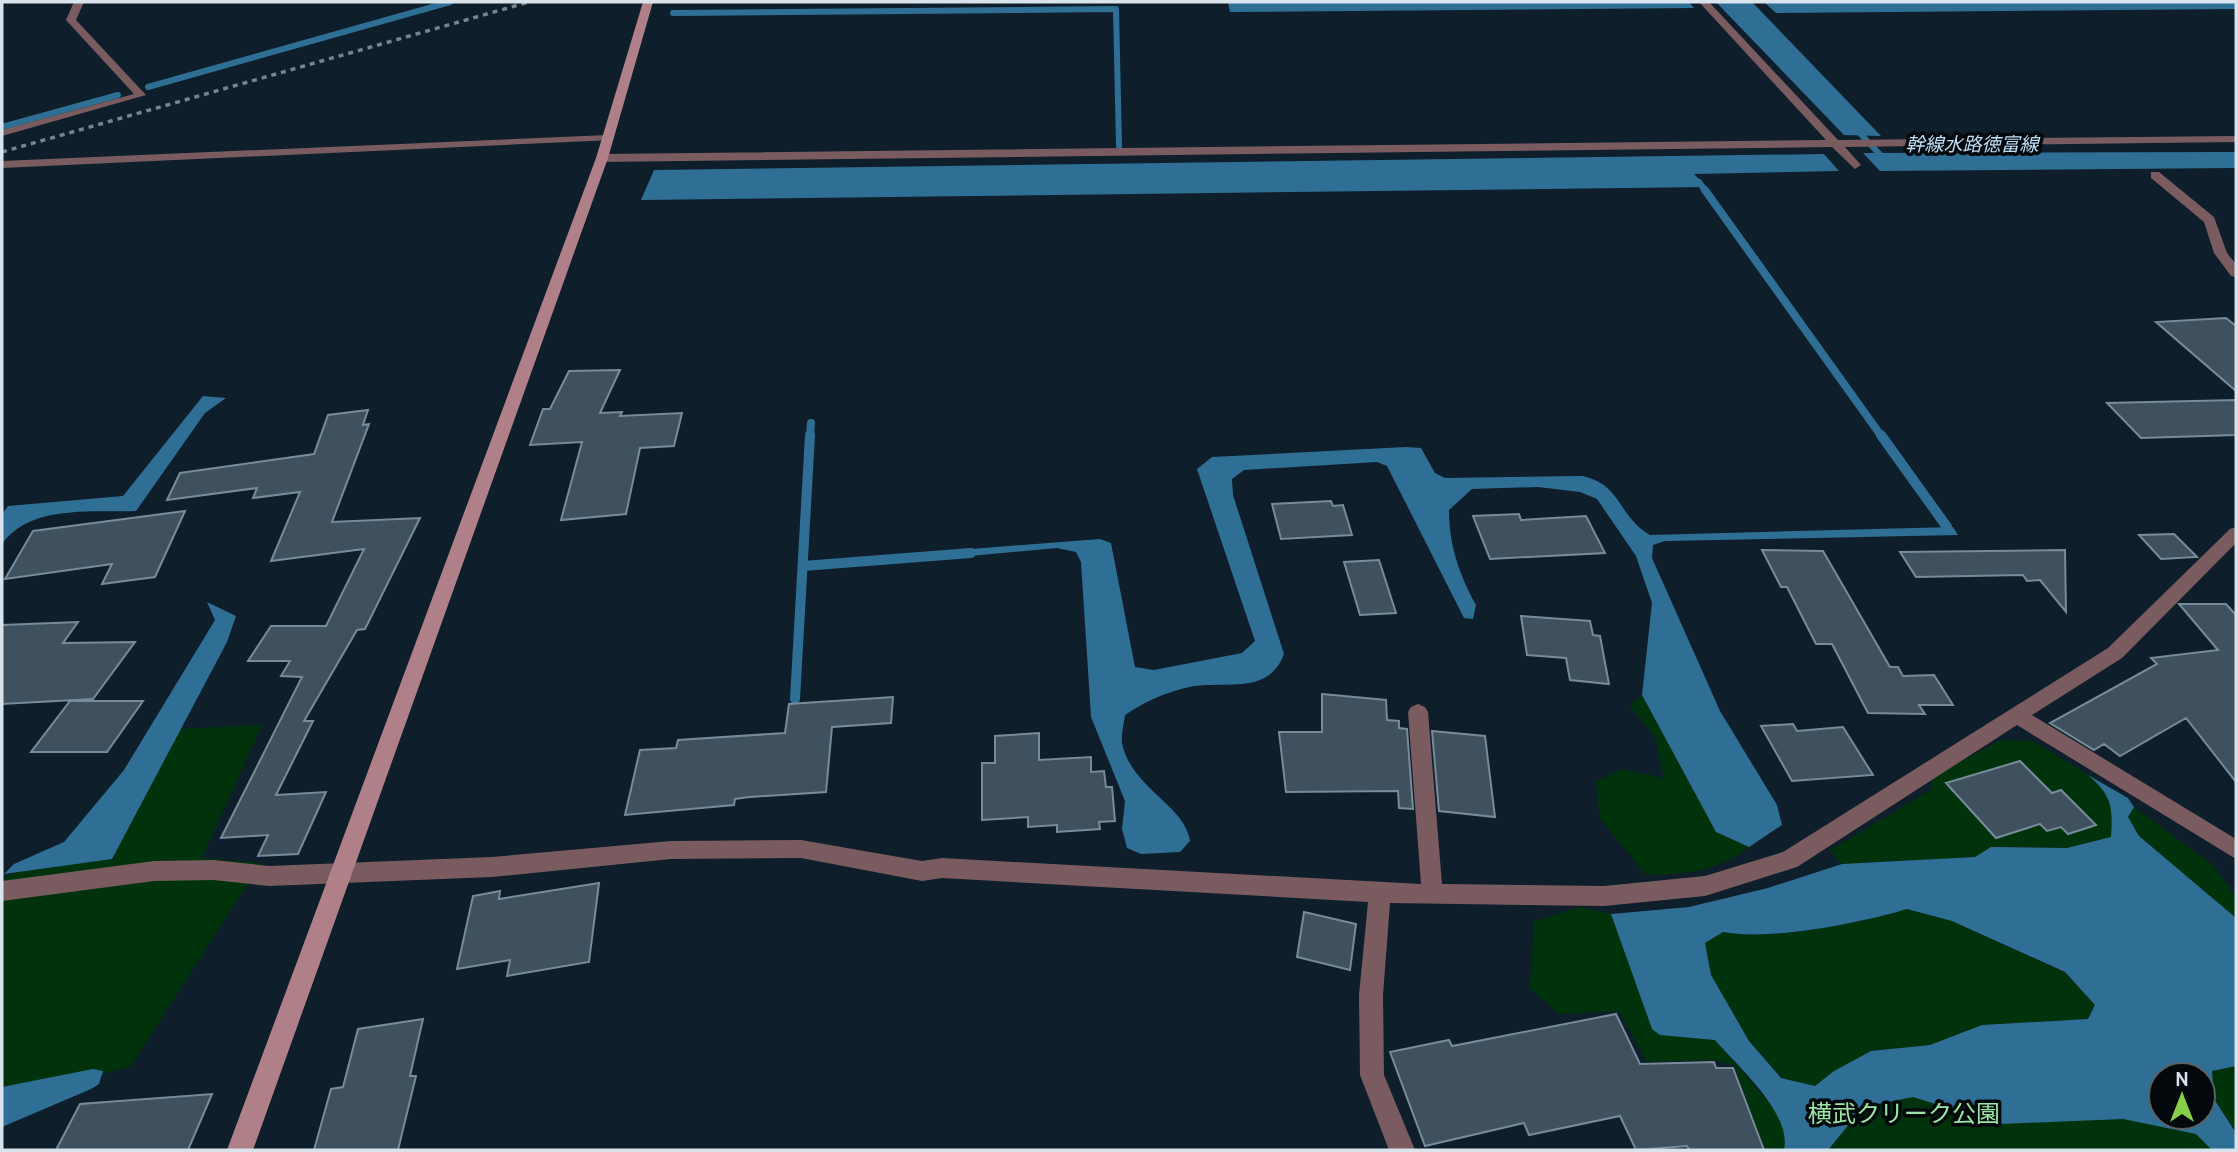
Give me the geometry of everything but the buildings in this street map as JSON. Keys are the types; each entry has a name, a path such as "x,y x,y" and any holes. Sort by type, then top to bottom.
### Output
{"street":[{"path":"2,133 141,95 71,20 79,2"},
{"path":"240,1150 602,158 648,2"},
{"path":"1705,3 1855,165"},
{"path":"2,165 608,138"},
{"path":"602,158 2236,139"},
{"path":"2155,175 2210,220 2221,253 2236,273"},
{"path":"2,891 154,871 213,870 269,876 492,867 671,850 801,849 922,871 942,868 1380,893 1604,896 1705,886 1789,860 2115,653 2236,533"},
{"path":"1418,712 1428,864 1433,892"},
{"path":"2017,716 2236,850"},
{"path":"1380,893 1371,995 1372,1075 1402,1150"}],"green space":[{"path":"1642,695 1716,832 1749,847 1725,862 1700,870 1646,875 1600,818 1596,782 1621,769 1664,778 1655,737 1629,705"},
{"path":"262,725 202,858 261,863 131,1066 2,1103 2,878 98,843 171,729"},
{"path":"2001,740 2033,741 2088,775 2108,793 2112,810 2111,837 2067,848 1991,847 1975,857 1842,864 1830,850 1931,790 1932,777"},
{"path":"2134,807 2213,865 2236,897 2236,918 2139,836 2128,817"},
{"path":"1580,907 1611,914 1652,1029 1715,1040 1778,1113 1786,1141 1784,1150 1765,1150 1734,1066 1715,1060 1647,1062 1619,1011 1559,1014 1530,988 1534,921"},
{"path":"1907,909 1952,921 2065,973 2095,1005 2087,1019 1982,1025 1930,1045 1871,1051 1834,1071 1815,1086 1781,1078 1749,1041 1711,975 1705,943 1723,932 1765,934 1815,929"},
{"path":"2236,1066 2236,1133 2217,1104 2217,1069"},
{"name":"横武クリーク公園","path":"1888,1076 2147,1085 2147,1131 2207,1131 2227,1150 1813,1150"}],"water":[{"path":"1228,2 1689,2 1694,8 1230,12"},
{"path":"1716,2 1752,2 1881,136 1844,135"},
{"path":"1764,2 2236,2 2236,9 1776,13"},
{"path":"2236,152 2236,168 1880,171 1863,153"},
{"path":"1824,154 1839,171 1694,174 1707,187 641,200 654,170"},
{"path":"203,396 226,398 205,413 136,511 63,513 46,517 29,522 14,531 2,544 2,514 8,506 123,496"},
{"path":"1421,448 1435,473 1445,478 1582,476 1595,480 1613,493 1632,519 1650,535 1953,527 1958,535 1665,541 1653,545 1652,558 1720,711 1777,805 1782,825 1749,847 1716,832 1642,695 1652,603 1636,556 1597,499 1580,492 1538,487 1472,489 1449,510 1456,559 1476,605 1473,619 1464,618 1387,466 1377,462 1244,470 1232,479 1233,495 1284,654 1277,667 1256,681 1189,687 1156,698 1125,715 1122,743 1127,759 1146,784 1179,817 1190,841 1180,852 1141,854 1127,848 1122,829 1125,801 1091,717 1081,562 1076,552 1057,548 970,556 971,549 1100,539 1111,543 1135,667 1154,670 1242,653 1255,641 1197,469 1212,457"},
{"path":"207,602 236,616 227,642 112,859 4,874 14,864 64,842 124,770 215,620"},
{"path":"2088,775 2128,798 2134,807 2128,817 2139,836 2236,918 2236,1066 2217,1070 2217,1061 2147,1061 2147,1124 2123,1119 2000,1124 1913,1097 1863,1107 1828,1150 1784,1150 1780,1121 1772,1106 1715,1040 1660,1035 1652,1029 1611,914 1689,907 1768,888 1842,864 1975,857 1991,847 2067,848 2111,837 2111,809 2102,789","holes":["1907,909 1952,921 2065,972 2095,1005 2088,1019 1982,1025 1930,1045 1871,1051 1834,1071 1815,1086 1781,1078 1749,1041 1711,975 1705,943 1723,932 1765,934 1815,929"]},
{"path":"93,1069 103,1071 99,1084 2,1127 2,1087"},
{"path":"2217,1104 2236,1133 2236,1150 2212,1150 2196,1134 2181,1131 2217,1131"}],"waterway":[{"path":"148,87 450,2"},
{"path":"673,13 1116,9 1119,146"},
{"path":"2,127 118,95"},
{"name":"幹線水路徳富線","path":"1854,127 1887,162"},
{"path":"1699,182 1706,192"},
{"path":"1705,190 1882,437"},
{"path":"810,437 811,423"},
{"path":"795,699 810,435"},
{"path":"1881,435 1947,527"},
{"path":"803,566 971,553"}],"railway":[{"path":"2,152 529,2"}]}
